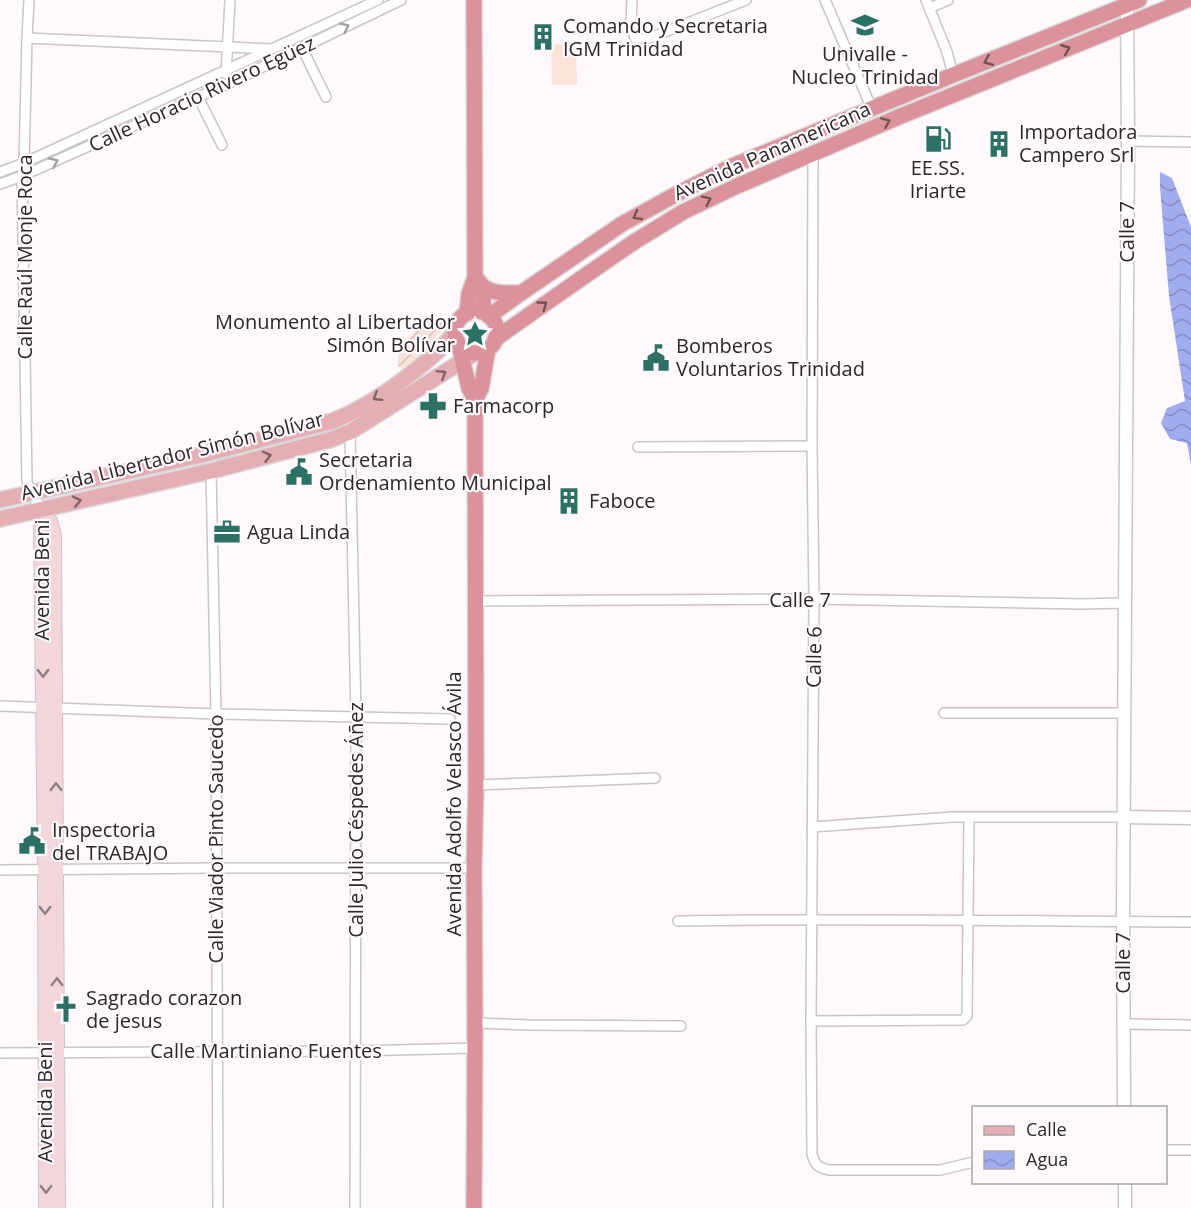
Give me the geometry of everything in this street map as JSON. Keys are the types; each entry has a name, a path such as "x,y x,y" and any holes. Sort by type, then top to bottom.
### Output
{"highway":[{"path":"466,313 475,277 474,0"},
{"name":"Avenida Panamericana","path":"480,351 588,273 683,212 737,186 901,116 1187,0"},
{"name":"Avenida Panamericana","path":"486,314 622,224 730,167 1133,2"},
{"path":"475,277 481,286 491,291 521,292"},
{"path":"475,277 483,297 486,314 496,327 480,351 463,349 457,339 455,326 458,320 472,311 486,314"},
{"name":"Avenida Adolfo Velasco Ávila","path":"474,1208 475,400 469,388 480,351"},
{"name":"Avenida Adolfo Velasco Ávila","path":"475,400 481,389 480,351"}],"main road":[{"name":"Avenida Libertador Simón Bolívar","path":"0,500 205,454 333,421 351,414 393,388 440,349 457,339"},
{"name":"Avenida Libertador Simón Bolívar","path":"0,519 211,471 329,440 350,432 480,351"},
{"name":"Avenida Beni","path":"42,509 50,521 54,535 49,707 51,1052 46,1208"},
{"name":"Avenida Beni","path":"51,1052 58,1208"}],"street":[{"name":"Calle Raúl Monje Roca","path":"29,0 22,176 27,481 30,493"},
{"path":"225,85 230,0"},
{"name":"Calle Horacio Rivero Egüez","path":"0,172 378,0"},
{"name":"Calle Horacio Rivero Egüez","path":"0,184 225,85 401,0"},
{"path":"632,0 631,24 635,38 647,39 746,0"},
{"path":"825,0 872,109"},
{"path":"948,0 928,4 947,52 952,75"},
{"name":"Calle 7","path":"1124,1106 1123,817 1128,24 1133,2"},
{"path":"27,38 273,49 276,61"},
{"path":"302,48 326,97"},
{"path":"198,97 222,145"},
{"path":"1128,141 1191,142"},
{"name":"Calle 6","path":"813,154 812,1154 818,1167 829,1170 939,1170 972,1162"},
{"name":"Calle Julio Céspedes Áñez","path":"350,432 356,717 355,1208"},
{"path":"638,447 812,446"},
{"name":"Calle Viador Pinto Saucedo","path":"211,471 216,714 218,1208"},
{"path":"30,493 42,509"},
{"name":"Calle 7","path":"476,601 814,599 1124,603"},
{"path":"0,705 216,714 450,719"},
{"path":"944,713 1124,713"},
{"path":"476,785 655,778"},
{"path":"812,827 969,818 1191,818"},
{"path":"811,1021 963,1020 967,1016 969,818"},
{"path":"0,870 474,868"},
{"path":"678,921 1191,922"},
{"path":"475,1023 681,1026"},
{"path":"1124,1024 1191,1025"},
{"name":"Calle Martiniano Fuentes","path":"0,1053 475,1048"},
{"path":"1167,1150 1191,1150"},
{"path":"1125,1184 1125,1208"}],"shaded area":[{"path":"551,44 576,44 577,85 552,85"},
{"path":"438,317 443,319 442,331 403,369 398,366 399,348 403,342 429,319"}],"water":[{"path":"1160,172 1172,178 1191,227 1191,465 1187,443 1170,439 1161,423 1167,408 1185,401 1169,296"}],"place":[{"name":"Univalle - Nucleo Trinidad","path":"865,25"},
{"name":"Comando y Secretaria IGM Trinidad","path":"543,37"},
{"name":"EE.SS. Iriarte","path":"938,139"},
{"name":"Importadora Campero Srl","path":"999,144"},
{"name":"Monumento al Libertador Simón Bolívar","path":"475,334"},
{"name":"Bomberos Voluntarios Trinidad","path":"656,358"},
{"name":"Farmacorp","path":"433,406"},
{"name":"Secretaria Ordenamiento Municipal","path":"299,472"},
{"name":"Faboce","path":"569,501"},
{"name":"Agua Linda","path":"227,532"},
{"name":"Inspectoria del TRABAJO","path":"32,841"},
{"name":"Sagrado corazon de jesus","path":"66,1009"}]}
